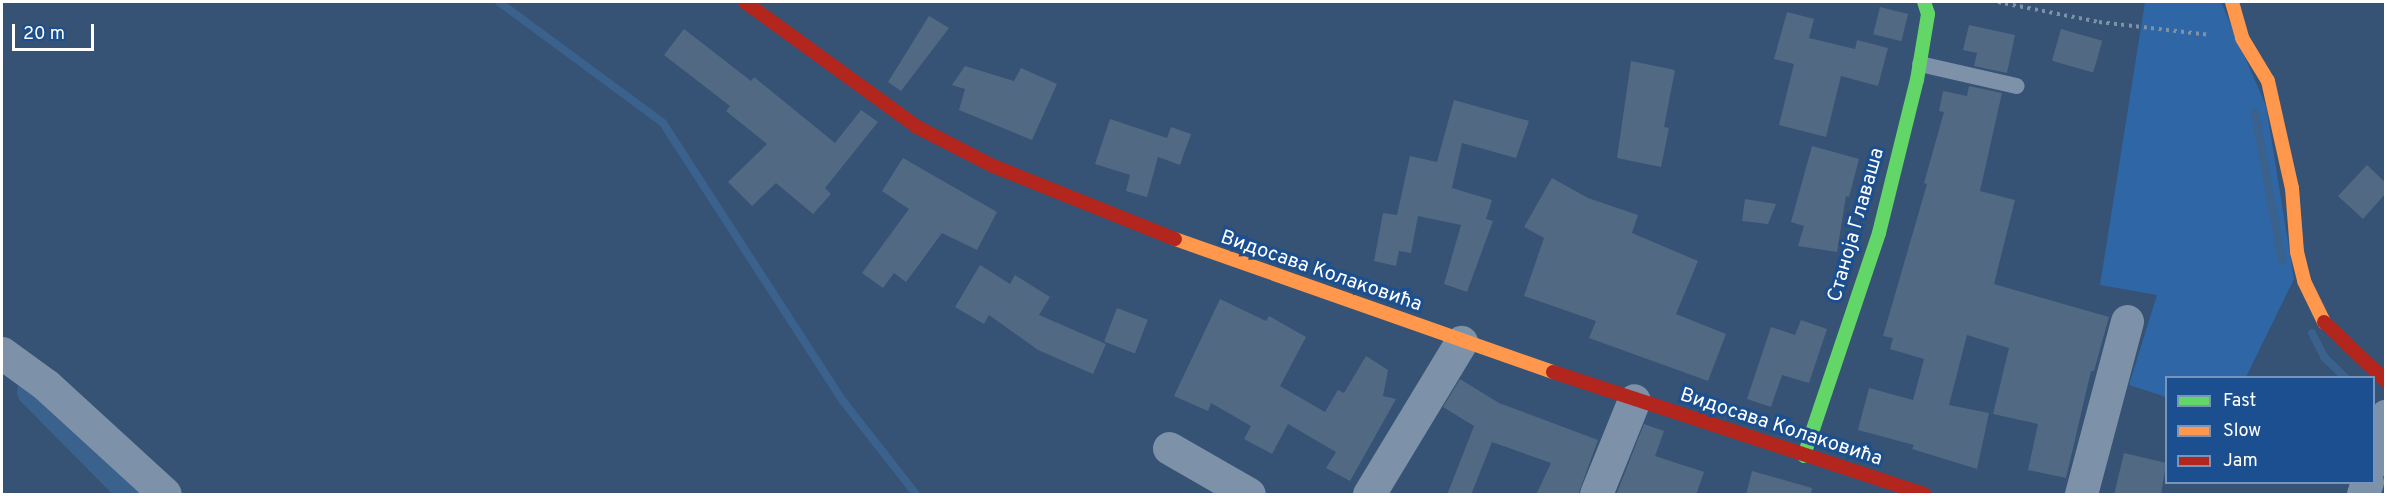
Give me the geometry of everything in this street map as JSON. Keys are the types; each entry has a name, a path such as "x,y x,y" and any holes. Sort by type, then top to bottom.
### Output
{"street":[{"name":"Видосава Колаковића","path":"746,2 887,109 962,151 1119,219 1461,342 1925,495"},
{"name":"Станоја Главаша","path":"1804,456 1879,233 1920,64 1928,14 1924,2"},
{"path":"2232,2 2242,38 2268,81 2292,188 2297,252 2304,281 2328,330 2385,381"},
{"path":"2081,495 2127,321"},
{"path":"1369,495 1461,342"},
{"path":"2,353 46,385 165,495"},
{"path":"1596,495 1634,400"},
{"path":"2375,454 2385,416"},
{"path":"1169,448 1249,495"}],"lane":[{"path":"1920,64 2017,86"}],"path":[{"path":"1998,2 2099,22 2242,38"}],"shaded area":[{"path":"2145,2 2221,2 2266,106 2294,279 2246,376 2165,376 2165,397 2129,385 2157,295 2100,285"}],"building":[{"path":"1880,7 1908,14 1901,41 1873,34"},
{"path":"1787,12 1814,19 1809,38 1855,49 1857,40 1888,48 1878,86 1841,76 1826,137 1779,125 1794,64 1774,59"},
{"path":"929,16 949,28 901,91 888,82"},
{"path":"1969,25 2015,35 2007,73 1974,66 1977,53 1963,50"},
{"path":"684,29 751,81 754,77 835,143 861,110 878,122 825,188 831,194 813,214 776,183 752,206 728,182 767,144 726,111 730,106 664,55"},
{"path":"2061,29 2102,41 2093,73 2052,61"},
{"path":"1631,61 1675,70 1664,127 1669,128 1661,167 1617,158"},
{"path":"965,66 1014,81 1021,68 1057,84 1032,140 959,110 965,89 952,85"},
{"path":"1969,86 2002,93 1980,191 2015,200 1994,284 2109,317 2094,371 2091,371 2066,478 2028,470 2038,424 1993,414 2009,348 1967,335 1949,405 1989,413 1977,469 1912,449 1914,445 1858,430 1869,388 1913,400 1924,359 1890,349 1893,338 1883,336 1927,184 1924,183 1944,112 1939,111 1943,91 1967,96"},
{"path":"1454,100 1529,121 1516,158 1462,143 1452,188 1492,200 1486,219 1493,221 1467,292 1444,284 1461,225 1418,216 1411,253 1399,251 1396,266 1374,261 1383,213 1397,215 1410,156 1437,162"},
{"path":"1110,119 1167,138 1171,127 1191,134 1180,165 1158,157 1147,197 1126,191 1130,175 1095,164"},
{"path":"1812,146 1859,159 1849,197 1846,196 1837,252 1798,246 1804,226 1791,222"},
{"path":"903,158 997,212 977,250 942,233 906,282 894,273 883,288 862,273 909,209 882,191"},
{"path":"2367,165 2385,182 2385,194 2363,219 2338,196"},
{"path":"1552,178 1588,198 1638,215 1632,233 1698,261 1676,314 1726,334 1708,381 1589,338 1596,321 1524,296 1544,238 1524,227"},
{"path":"1745,199 1776,204 1768,224 1742,221"},
{"path":"980,265 1010,284 1015,275 1050,297 1039,315 1106,344 1093,374 1038,350 989,315 984,324 955,307"},
{"path":"1220,299 1266,321 1269,316 1306,337 1280,386 1325,412 1338,390 1344,393 1366,356 1388,370 1383,396 1396,399 1350,481 1326,468 1336,452 1288,424 1272,454 1244,439 1251,426 1211,403 1208,411 1174,396"},
{"path":"1117,308 1148,320 1135,353 1104,342"},
{"path":"1801,320 1827,329 1809,383 1782,375 1771,407 1747,399 1771,327 1795,335"},
{"path":"1460,379 1499,403 1598,440 1578,495 1536,495 1551,463 1492,442 1471,495 1447,495 1474,426 1443,407"},
{"path":"1644,424 1664,431 1655,456 1704,472 1696,495 1616,495"},
{"path":"2124,453 2165,463 2161,495 2114,495"},
{"path":"1752,471 1812,488 1811,495 1746,495"}],"waterway":[{"path":"499,2 663,123 843,401 916,494"},
{"path":"2255,113 2282,260"},
{"path":"2312,333 2324,357 2344,376"},
{"path":"31,392 132,494"}],"traffic: fast":[{"path":"1804,456 1879,233 1917,80 1928,14 1924,2"}],"traffic: slow":[{"path":"2232,2 2242,38 2268,81 2292,188 2297,252 2304,281 2324,322"},
{"path":"1175,239 1553,372"}],"traffic: jam":[{"path":"745,2 917,127 993,166 1175,239"},
{"path":"2324,322 2386,381"},
{"path":"1553,372 1925,494"}]}
